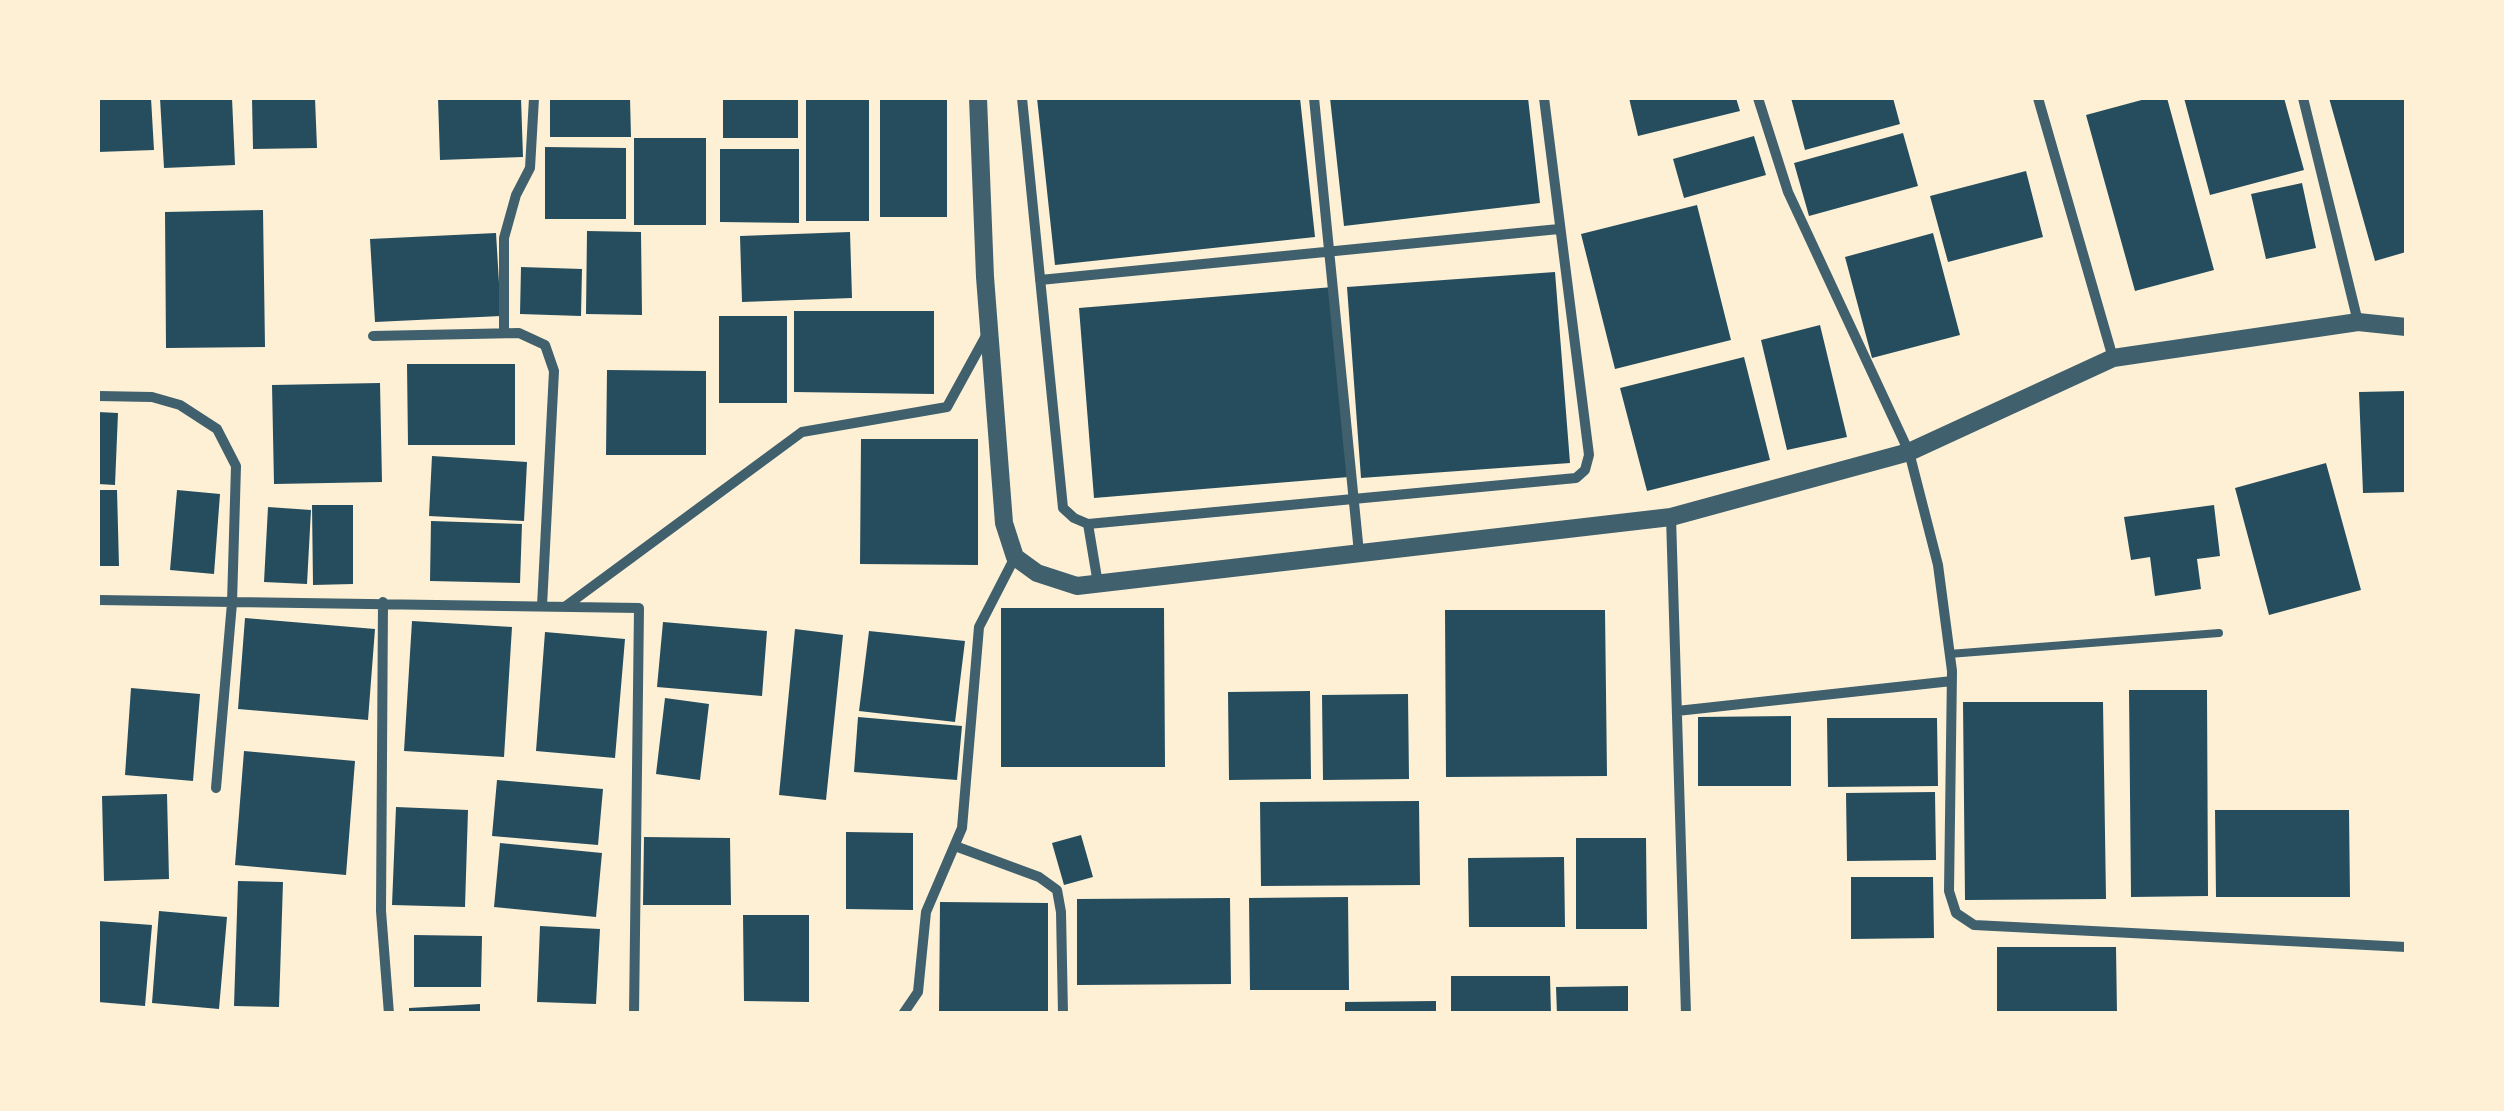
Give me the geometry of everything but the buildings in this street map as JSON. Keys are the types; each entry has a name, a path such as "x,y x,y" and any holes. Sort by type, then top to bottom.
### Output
{"street":[{"path":"504,333 504,238 516,195 530,168 534,98"},
{"path":"978,98 989,331 1004,523 1015,556 1038,573 1078,586 1671,517 1909,452 2113,358 2358,322 2406,328"},
{"path":"1022,98 1063,508 1088,524 1576,478 1585,470 1589,454 1544,98"},
{"path":"1314,98 1359,553"},
{"path":"1758,98 1788,192 1909,452 1938,566 1952,681 1949,892 1956,914 1974,924 2406,948"},
{"path":"2038,98 2113,358"},
{"path":"2302,98 2358,322"},
{"path":"1040,280 1560,230"},
{"path":"566,606 802,432 947,407 989,331"},
{"path":"373,336 519,333 545,344 554,371 542,606"},
{"path":"98,396 152,397 180,405 218,429 236,466 232,603 216,788"},
{"path":"1671,517 1686,1014"},
{"path":"1088,524 1098,584"},
{"path":"903,1014 918,992 926,912 962,828 979,627 1015,556"},
{"path":"98,600 639,608 634,1014"},
{"path":"383,602 381,911 389,1014"},
{"path":"1677,711 1952,681"},
{"path":"955,846 1038,877 1057,890 1063,1014"}],"lane":[{"path":"1950,654 2219,634"}]}
